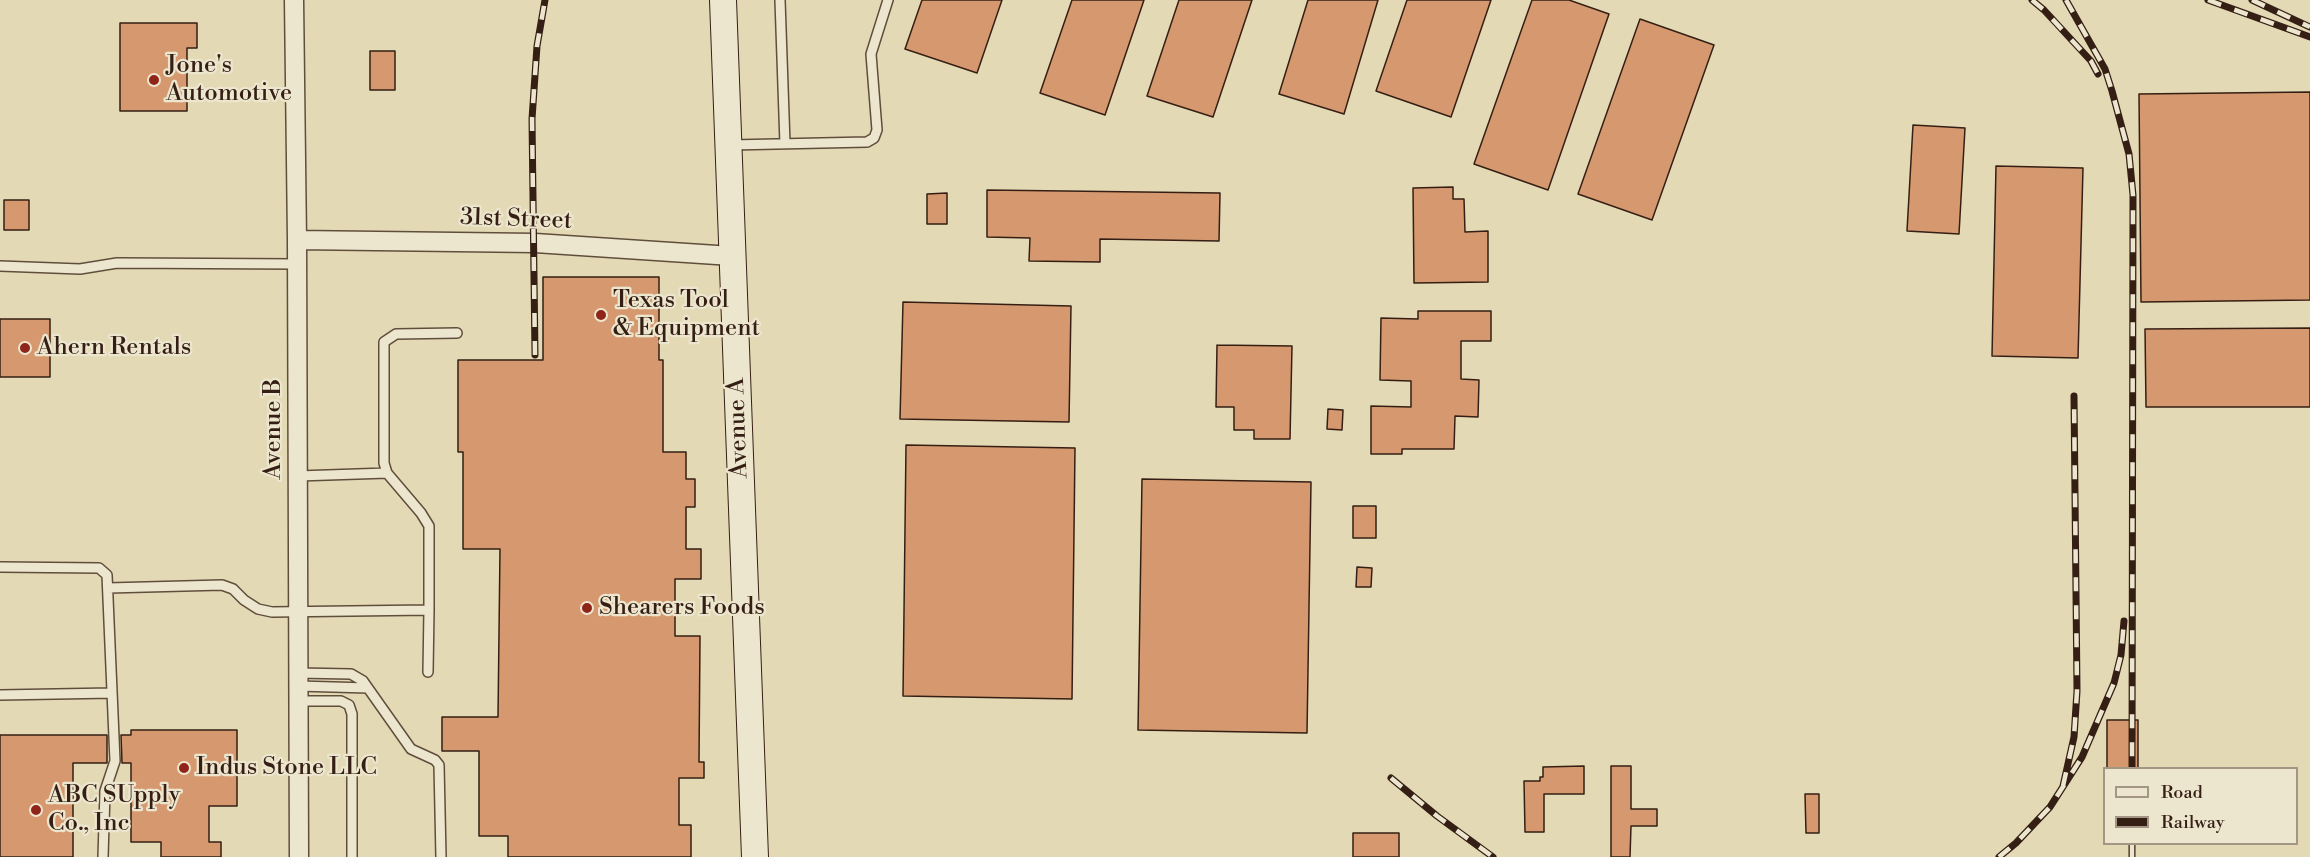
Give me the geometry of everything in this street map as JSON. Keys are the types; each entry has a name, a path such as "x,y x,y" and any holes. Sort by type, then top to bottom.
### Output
{"main road":[{"name":"Avenue A","path":"723,0 755,857"}],"street":[{"name":"Avenue B","path":"294,0 297,240 298,857"},
{"name":"31st Street","path":"297,240 535,243 732,256"}],"lane":[{"path":"780,0 785,144"},
{"path":"728,145 867,142 874,138 877,130 871,54 888,0"},
{"path":"0,266 80,269 117,263 297,264"},
{"path":"428,672 429,526 421,513 387,473 384,463 384,342 396,334 457,333"},
{"path":"298,476 387,473"},
{"path":"0,567 99,568 107,575 115,761 105,791 103,857"},
{"path":"108,588 222,585 233,589 243,600 258,609 272,612 429,610"},
{"path":"298,687 351,674 363,681 411,749 435,760 439,765 441,857"},
{"path":"298,687 368,688"},
{"path":"298,687 341,701 349,705 352,714 352,857"},
{"path":"0,695 112,693"}],"building":[{"path":"922,0 1002,0 977,73 905,49"},
{"path":"1072,0 1144,0 1105,115 1040,93"},
{"path":"1179,0 1252,0 1213,117 1147,96"},
{"path":"1308,0 1378,0 1344,114 1279,94"},
{"path":"1407,0 1491,0 1451,117 1376,91"},
{"path":"1532,0 1569,0 1609,14 1548,190 1474,164"},
{"path":"1640,19 1714,45 1652,220 1578,194"},
{"name":"Jone's Automotive","path":"120,23 197,23 197,48 187,48 187,111 120,111"},
{"path":"370,51 395,51 395,90 370,90"},
{"path":"2310,92 2310,300 2141,302 2139,94"},
{"path":"1913,125 1965,128 1959,234 1907,231"},
{"path":"1996,166 2083,168 2078,358 1992,356"},
{"path":"1453,187 1453,199 1464,199 1465,232 1488,231 1488,282 1414,283 1413,188"},
{"path":"987,190 1220,193 1219,241 1100,239 1100,262 1029,261 1030,238 987,237"},
{"path":"947,193 947,224 927,224 927,194"},
{"path":"4,200 29,200 29,230 4,230"},
{"name":"Shearers Foods","path":"543,277 659,277 659,360 663,360 663,452 686,452 686,479 695,479 695,507 686,507 686,549 701,549 701,579 675,579 675,636 700,636 699,762 704,762 704,778 679,778 679,825 691,825 691,857 508,857 508,836 479,836 479,751 442,751 442,717 498,717 500,549 463,549 463,452 458,452 458,360 543,360"},
{"path":"903,302 1071,306 1069,422 900,419"},
{"path":"1418,311 1491,311 1491,341 1461,341 1461,379 1479,380 1478,417 1455,416 1454,449 1402,449 1402,454 1371,454 1371,406 1411,407 1411,381 1380,380 1381,318 1418,319"},
{"name":"Ahern Rentals","path":"0,319 50,319 50,377 0,377"},
{"path":"2310,328 2310,407 2146,407 2145,329"},
{"path":"1217,345 1292,346 1290,439 1254,439 1254,430 1234,430 1234,407 1216,407"},
{"path":"1328,409 1343,410 1342,430 1327,429"},
{"path":"906,445 1075,448 1072,699 903,696"},
{"path":"1142,479 1311,482 1307,733 1138,730"},
{"path":"1353,506 1376,506 1376,538 1353,538"},
{"path":"1357,567 1372,568 1371,587 1356,587"},
{"path":"2107,720 2138,720 2138,767 2107,767"},
{"name":"Indus Stone LLC","path":"131,730 237,730 237,806 209,806 209,842 221,842 221,857 161,857 161,842 131,842 131,763 122,763 121,735 131,735"},
{"name":"ABC SUpply Co., Inc","path":"0,735 107,735 107,763 73,763 73,857 0,857"},
{"path":"1584,766 1584,794 1544,794 1544,832 1525,832 1524,781 1540,781 1540,777 1543,777 1543,767"},
{"path":"1611,766 1631,766 1631,809 1657,809 1657,826 1631,826 1630,857 1611,857"},
{"path":"1805,794 1819,794 1819,833 1806,833"},
{"path":"1353,833 1399,833 1399,857 1353,857"}],"railway":[{"path":"535,355 532,119 537,46 545,0"},
{"path":"2032,0 2091,61 2098,74"},
{"path":"2066,0 2105,69 2129,154 2133,195 2132,767"},
{"path":"2208,0 2310,37"},
{"path":"2252,0 2310,27"},
{"path":"2063,786 2074,737 2077,691 2074,396"},
{"path":"1999,857 2016,843 2050,807 2082,757 2114,683 2121,655 2124,621"},
{"path":"1391,778 1437,816 1493,857"},
{"path":"2132,845 2132,857"}],"place":[{"name":"Jone's Automotive","path":"154,80"},
{"name":"Texas Tool & Equipment","path":"601,315"},
{"name":"Ahern Rentals","path":"25,348"},
{"name":"Shearers Foods","path":"587,608"},
{"name":"Indus Stone LLC","path":"184,768"},
{"name":"ABC SUpply Co., Inc","path":"36,810"}]}
